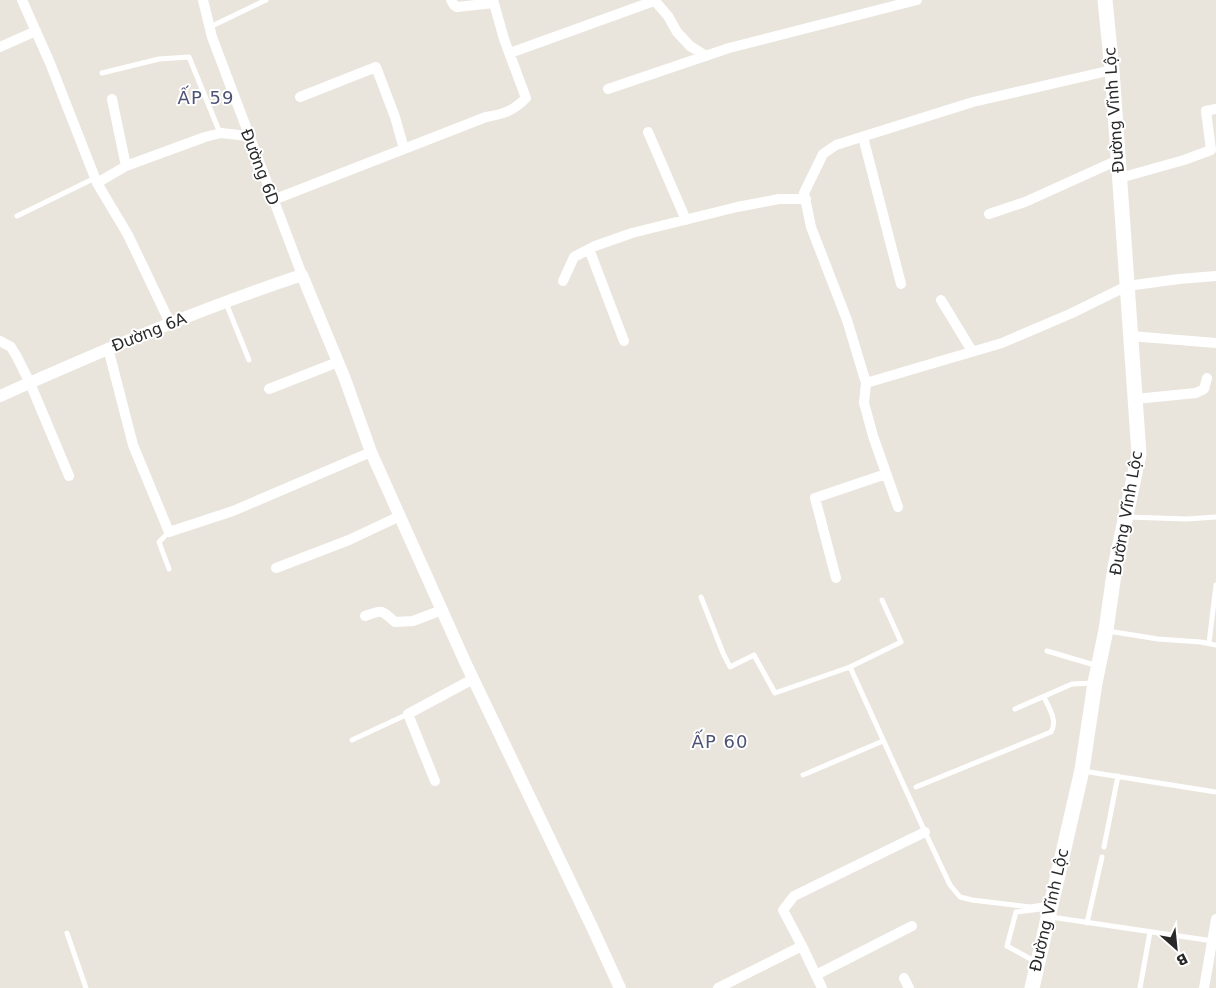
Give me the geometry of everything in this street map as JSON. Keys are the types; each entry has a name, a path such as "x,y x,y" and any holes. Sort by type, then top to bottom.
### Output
{"main road":[{"name":"Đường Vĩnh Lộc","path":"1032,988 1082,770 1098,666 1125,517 1139,454 1112,70 1105,0"}],"street":[{"path":"22,0 50,63 96,180 128,235 170,323"},
{"name":"Đường 6D","path":"203,0 210,27 248,136 302,276"},
{"path":"273,200 486,117 515,109 526,98 493,2 457,7 451,0"},
{"path":"510,53 654,0 668,16 683,39 706,56"},
{"path":"608,88 729,48 917,0"},
{"path":"0,47 36,31"},
{"path":"300,98 376,67 395,117 404,150"},
{"path":"898,507 873,436 864,403 866,382 846,320 811,227 804,193 823,154 836,146 973,102 1112,70"},
{"path":"112,99 126,166"},
{"path":"1120,178 1213,152 1206,111 1216,109"},
{"path":"648,132 686,220"},
{"path":"96,180 126,166 205,138 220,134 248,136"},
{"path":"863,137 901,284"},
{"path":"989,214 1025,202 1118,160"},
{"path":"563,281 574,256 632,233 762,202 806,199"},
{"path":"589,249 624,341"},
{"path":"302,276 338,362 371,452 473,679 620,988"},
{"name":"Đường 6A","path":"0,396 170,323 302,276"},
{"path":"866,382 1002,343 1070,314 1127,286 1216,276"},
{"path":"942,300 972,351"},
{"path":"1131,336 1199,340 1216,343"},
{"path":"0,341 11,347 30,383 69,476"},
{"path":"108,348 133,445 169,532 233,511 371,452"},
{"path":"269,389 338,362"},
{"path":"1135,398 1196,393 1204,389 1207,378"},
{"path":"836,578 815,498 886,474"},
{"path":"276,568 349,540 400,516"},
{"path":"365,616 382,611 395,622 413,621 442,610"},
{"path":"435,781 408,714 473,679"},
{"path":"822,988 783,910 794,896 925,832"},
{"path":"1204,988 1214,941 1216,919"},
{"path":"816,975 912,926"},
{"path":"718,988 802,946"},
{"path":"904,978 909,988"}],"lane":[{"path":"210,27 266,0"},
{"path":"102,73 159,59 189,57 220,134"},
{"path":"17,216 96,180"},
{"path":"226,302 249,360"},
{"path":"1125,517 1187,519 1216,517"},
{"path":"169,532 159,542 169,570"},
{"path":"1209,643 1216,586"},
{"path":"701,597 730,667 754,655 775,693 850,666 901,642 882,600"},
{"path":"1106,630 1158,639 1216,645"},
{"path":"1047,652 1098,666"},
{"path":"850,666 950,885 960,896 972,900 1030,906 1049,910 1087,923 1214,941"},
{"path":"1015,709 1072,684 1095,683"},
{"path":"916,787 1051,732 1054,728 1054,721 1044,697"},
{"path":"352,740 408,714"},
{"path":"803,775 883,741"},
{"path":"1082,770 1216,792"},
{"path":"1104,847 1118,776"},
{"path":"1087,923 1102,857"},
{"path":"1037,962 1007,946 1016,912 1049,910"},
{"path":"1140,988 1150,932"},
{"path":"67,933 86,988"}],"district":[{"name":"ẤP 59","path":"206,97"},
{"name":"ẤP 60","path":"720,741"}]}
